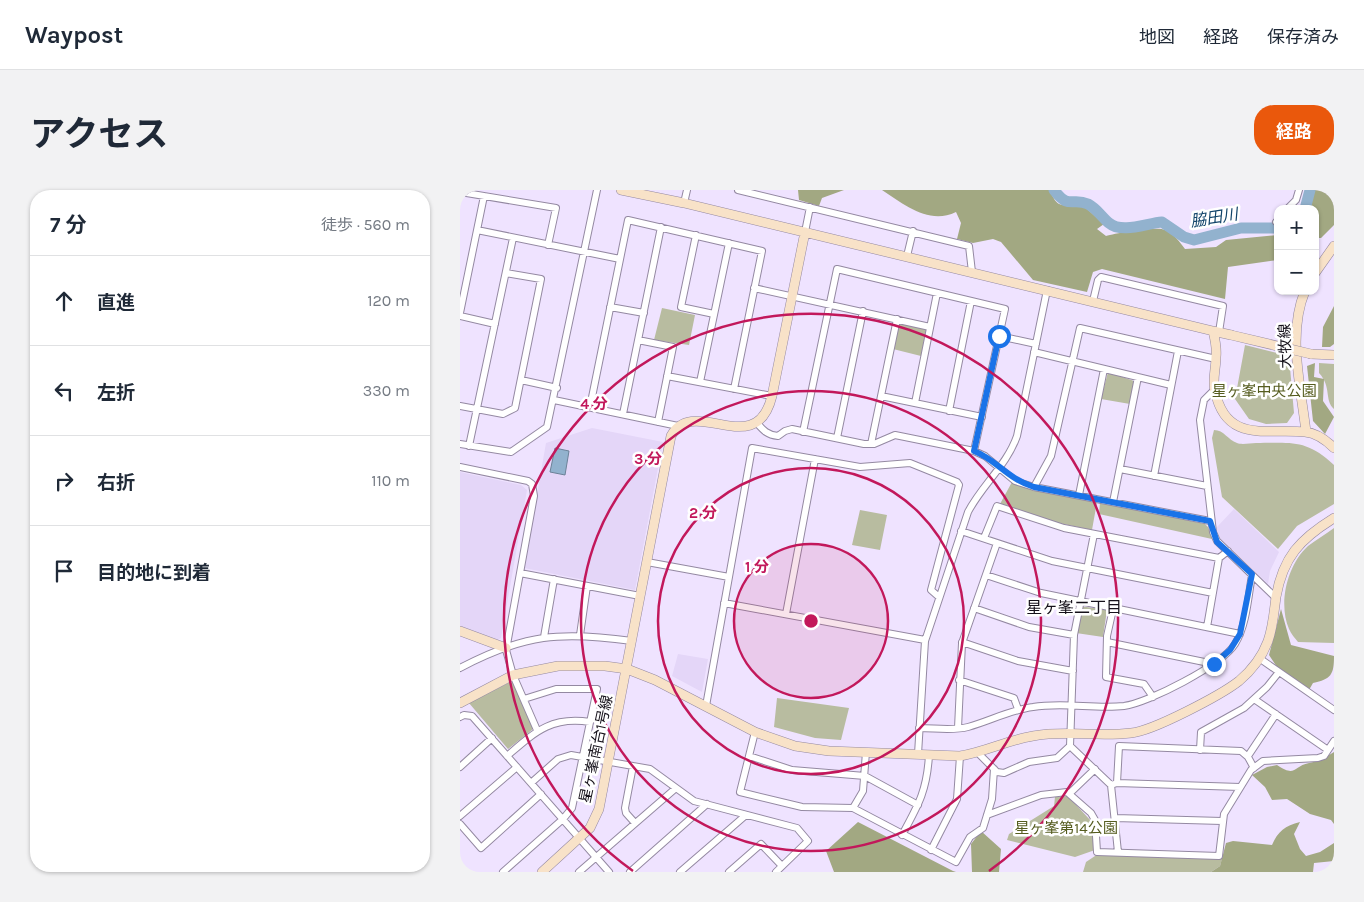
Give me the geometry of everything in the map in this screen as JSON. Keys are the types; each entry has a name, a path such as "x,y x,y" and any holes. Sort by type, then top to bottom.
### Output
{"street":[{"path":"460,444 511,452 547,427 557,388 597,190"},
{"path":"621,190 684,203 1312,354 1334,355"},
{"path":"684,203 687,190"},
{"path":"738,190 969,246 972,272"},
{"path":"1291,205 1296,200 1299,190"},
{"path":"460,192 556,208 548,245"},
{"path":"484,196 464,277 460,314 495,324"},
{"path":"554,400 678,426 692,420 737,428 756,422 766,411 772,396 810,207"},
{"path":"590,407 628,220 762,251 734,389"},
{"path":"623,414 661,227"},
{"path":"477,230 620,259"},
{"path":"907,256 913,231"},
{"path":"696,235 681,307 714,314"},
{"path":"469,446 513,238"},
{"path":"700,382 729,243"},
{"path":"1319,267 1334,246"},
{"path":"804,432 837,269 1005,309 974,451"},
{"path":"460,406 504,414 515,408 541,279 506,272"},
{"path":"1093,301 1098,280 1101,277 1223,306 1216,331 1214,390 1222,410 1230,420 1247,430 1274,433 1306,432 1321,437 1334,448"},
{"path":"754,288 930,326"},
{"path":"918,754 925,640 962,531 974,502 1010,454 1017,436 1047,290"},
{"path":"915,404 937,293"},
{"name":"大牧線","path":"1304,295 1299,308 1296,337 1306,432"},
{"path":"949,410 971,301"},
{"path":"610,307 644,313"},
{"path":"837,438 863,311"},
{"path":"871,444 897,319"},
{"path":"1034,487 1051,456 1080,328 1216,359"},
{"path":"999,336 1036,344"},
{"path":"638,340 673,347 658,422"},
{"path":"1154,476 1178,351"},
{"path":"1034,352 1171,385"},
{"path":"1079,495 1104,369"},
{"path":"667,376 772,396"},
{"path":"1113,502 1138,377"},
{"path":"521,380 557,388"},
{"path":"1214,390 1204,400 1200,420 1210,521 1214,536 1276,598"},
{"path":"881,396 982,417"},
{"path":"756,422 764,432 773,436 778,436 788,429 871,444 895,435 974,451 985,456 1015,480 1034,487 1210,521"},
{"name":"星ヶ峯南台1号線","path":"542,872 590,828 599,808 671,436 678,426"},
{"path":"706,706 752,448 860,467 910,462 957,482 960,485 931,590 939,597"},
{"path":"786,614 815,459"},
{"path":"460,468 528,481 532,484 534,496 506,648 514,675 537,730"},
{"path":"1120,470 1206,486"},
{"path":"984,538 997,506 1050,524 1220,558"},
{"path":"460,703 514,675 567,666 605,666 627,669 654,680 756,732 780,742 809,749 960,756 978,753 1032,736 1071,733 1130,734 1158,725 1230,687 1248,673 1260,658 1268,641 1279,580 1293,552 1302,540 1334,518"},
{"path":"962,531 1052,561 1213,593"},
{"path":"978,753 997,772 1004,773 1029,762 1057,758 1070,746 1074,635 1094,534"},
{"path":"958,728 962,642 998,543"},
{"path":"1207,627 1220,558 1228,552"},
{"path":"647,562 729,577"},
{"path":"520,573 640,596"},
{"path":"919,728 958,728 975,725 1018,709 1072,705 1122,706 1153,697 1214,664 1230,650 1240,634 1252,574"},
{"path":"986,575 1040,593 1240,634"},
{"path":"544,637 554,579"},
{"path":"580,634 588,586"},
{"path":"724,603 925,640"},
{"path":"974,608 1029,626 1074,635"},
{"path":"1113,609 1107,642 1106,677 1144,684 1153,697"},
{"path":"460,631 506,648"},
{"path":"460,668 522,642 544,637 580,634 632,641"},
{"path":"962,642 1018,661 1073,671"},
{"path":"1107,642 1214,664"},
{"path":"1260,658 1334,710"},
{"path":"1200,750 1201,732 1205,728 1244,708 1267,687 1279,672"},
{"path":"959,680 1014,698 1018,709"},
{"path":"503,872 563,820 574,803 597,689 556,690 524,699"},
{"path":"1254,699 1328,750"},
{"path":"1248,756 1276,714"},
{"path":"460,717 464,715 472,716 609,872"},
{"path":"508,756 537,730 568,720 590,722"},
{"path":"756,732 740,792 802,807 853,808 956,862 970,837 982,828 988,815 992,799 994,769"},
{"path":"460,767 492,738"},
{"path":"1070,793 1095,820 1097,852 1219,856 1222,821 1240,787 1254,768 1263,761 1318,758 1328,750 1334,741"},
{"path":"1070,746 1114,784 1240,787"},
{"path":"1118,852 1114,784 1119,746 1242,751 1248,756 1254,768"},
{"path":"853,808 863,791 866,752"},
{"path":"531,783 558,759 571,755 650,769 694,801 797,828 808,841 776,872"},
{"path":"902,835 918,806 927,781 929,755"},
{"path":"749,756 792,770 865,776 918,806"},
{"path":"931,850 956,799 960,756"},
{"path":"460,816 517,766"},
{"path":"633,766 625,808 626,813 635,823"},
{"path":"988,815 1041,795 1070,793 1095,769"},
{"path":"580,872 676,788"},
{"path":"460,824 481,848 542,794"},
{"path":"630,872 707,804"},
{"path":"680,872 746,814"},
{"path":"1115,818 1222,821"},
{"path":"729,872 761,844 782,866"}],"shaded area":[{"path":"592,428 663,442 635,590 524,568 546,443"},
{"path":"460,472 521,485 527,490 501,638 498,640 460,626"},
{"path":"1234,509 1279,552 1270,571 1268,584 1220,538 1216,528"},
{"path":"678,654 708,659 702,692 672,676"}],"green space":[{"path":"798,190 844,190 822,198 819,206 799,200"},
{"path":"882,190 1050,190 1053,198 1060,204 1076,204 1088,210 1104,224 1097,229 1106,236 1137,230 1161,229 1174,236 1185,249 1216,247 1226,240 1274,235 1274,261 1228,267 1225,299 1102,269 1093,272 1087,292 1033,280 1001,242 993,239 973,243 957,239 961,223 956,212 936,216 917,212"},
{"path":"1308,190 1334,190 1334,225 1321,238 1319,238 1319,205 1303,205"},
{"path":"1334,306 1334,344 1330,347 1322,347 1323,327"},
{"path":"662,308 695,315 689,345 654,340"},
{"path":"900,322 926,330 921,356 893,349"},
{"name":"星ヶ峯中央公園","path":"1245,345 1289,356 1294,413 1287,423 1266,424 1249,419 1235,399"},
{"path":"1315,363 1314,377 1324,379 1323,401 1334,417 1325,434 1313,421 1307,366"},
{"path":"1319,363 1334,364 1334,409 1329,402 1325,383 1319,373"},
{"path":"1108,372 1134,381 1130,404 1101,399"},
{"name":"星ヶ峯中央公園","path":"1214,430 1221,432 1239,444 1289,443 1298,444 1315,451 1334,465 1334,504 1297,526 1278,549 1222,497 1212,438"},
{"path":"1012,482 1020,486 1097,502 1092,530 1054,522 1000,504"},
{"path":"1100,502 1205,524 1212,539 1099,514"},
{"path":"860,510 887,515 880,550 852,545"},
{"path":"1334,528 1334,643 1298,642 1289,629 1286,619 1284,608 1286,585 1301,554 1308,546"},
{"path":"1080,606 1107,610 1103,637 1076,633"},
{"path":"1281,609 1291,645 1334,656 1332,672 1328,678 1313,683 1309,690 1277,667 1269,655"},
{"path":"510,682 513,683 533,727 532,730 508,749 469,703"},
{"path":"777,698 849,708 841,740 815,738 774,727"},
{"path":"1334,752 1334,824 1331,820 1310,814 1287,799 1272,800 1265,787 1252,775 1267,767 1277,765 1291,771 1304,764 1322,759"},
{"name":"星ヶ峯第14公園","path":"1068,796 1091,821 1095,850 1075,857 1007,840 1009,834 1054,806 1055,797"},
{"path":"858,822 956,872 834,872 826,851"},
{"path":"1300,822 1294,834 1300,849 1306,856 1320,852 1334,843 1334,861 1314,863 1313,872 1211,872 1220,866 1226,843 1233,841 1272,845 1283,830 1290,825"},
{"path":"981,831 1001,849 999,872 972,872 971,844"},
{"path":"1098,854 1222,859 1220,866 1211,872 1083,872 1086,862"}],"water":[{"path":"555,448 569,451 565,475 550,472"}],"waterway":[{"name":"脇田川","path":"1054,190 1063,200 1088,204 1109,223 1121,228 1162,222 1184,237 1194,240 1241,228 1274,228"},
{"name":"脇田川","path":"1306,205 1310,190"}],"district":[{"name":"星ヶ峯二丁目","path":"1074,607"}],"route":[{"path":"999,336 974,451 985,456 1015,480 1034,487 1210,521 1217,542 1252,574 1240,634 1230,650 1214,664"}]}
